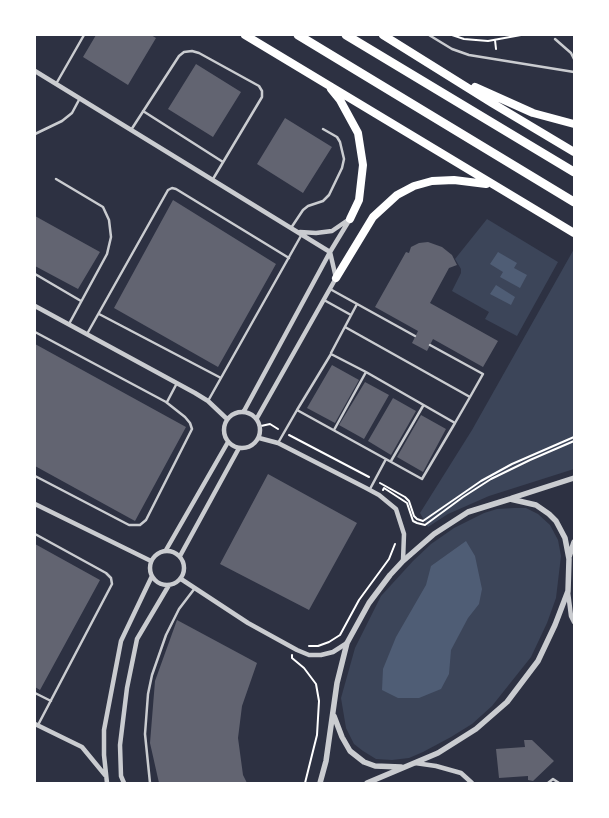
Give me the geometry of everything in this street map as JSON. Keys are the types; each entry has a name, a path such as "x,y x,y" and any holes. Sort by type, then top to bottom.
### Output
{"highway":[{"path":"244,35 574,233"},
{"path":"298,35 574,202"},
{"path":"346,35 574,172"},
{"path":"384,35 574,152"},
{"path":"444,72 533,113 574,124"},
{"path":"328,86 340,100 358,133 363,165 359,200 350,219"},
{"path":"336,278 373,217 397,195 414,186 432,182 475,181 495,186"}],"street":[{"path":"35,71 330,252 336,278 257,418"},
{"path":"300,233 332,231 350,219"},
{"path":"244,411 330,252 350,219"},
{"path":"35,306 208,401 227,419"},
{"path":"244,411 257,418 261,426 259,438 249,447 239,448 228,442 224,432 227,419 235,412 244,411"},
{"path":"259,438 278,443 370,490 396,509 404,534 403,561"},
{"path":"166,550 228,442"},
{"path":"180,556 239,448"},
{"path":"320,783 326,761 337,683 347,643 369,603 403,561 434,534 468,512 574,478"},
{"path":"510,499 536,505 549,514 556,521 565,538 569,559 568,591 571,616 574,622"},
{"path":"35,504 151,561"},
{"path":"569,559 574,542"},
{"path":"174,551 180,556 184,564 181,578 174,584 169,585 157,582 152,576 149,566 158,552 174,551"},
{"path":"107,783 104,730 121,641 152,576"},
{"path":"181,578 248,623 294,649 309,655 333,652 347,643"},
{"path":"124,783 121,776 120,745 126,688 137,639 169,585"},
{"path":"367,783 438,753 476,730 507,702 538,661 568,591"},
{"path":"333,714 350,751 364,762 375,766 405,767"},
{"path":"37,725 82,747 106,777"},
{"path":"415,763 436,766 460,773 472,783"}],"lane":[{"path":"56,84 84,35"},
{"path":"429,35 452,49 468,55 574,72"},
{"path":"555,39 571,53 574,59"},
{"path":"131,130 179,56 184,52 192,51 199,53 259,86 262,91 262,97 212,180"},
{"path":"35,134 72,113 80,98"},
{"path":"143,111 223,162"},
{"path":"291,228 303,210 308,206 323,201 329,195 342,168 343,150 340,142 336,137 323,129"},
{"path":"56,179 103,207 109,220 111,237 107,254 69,324"},
{"path":"87,334 168,190 172,188 289,258"},
{"path":"208,401 289,258 300,233"},
{"path":"35,274 81,301"},
{"path":"330,289 415,336"},
{"path":"324,300 351,316"},
{"path":"278,443 331,354 357,304"},
{"path":"99,314 221,378"},
{"path":"345,327 470,397"},
{"path":"35,332 166,402 185,417 192,429 146,520 140,524 130,525 35,476"},
{"path":"297,410 422,479 483,374 430,345"},
{"path":"331,354 455,423"},
{"path":"334,430 366,372"},
{"path":"166,402 177,383"},
{"path":"391,461 423,406"},
{"path":"370,490 386,459"},
{"path":"35,534 106,574 111,578 112,584 37,725"},
{"path":"150,783 145,734 148,694 152,675 166,635 179,610 195,588"},
{"path":"35,694 51,701"},
{"path":"548,783 553,779 559,783"}],"path":[{"path":"452,35 464,39 495,40 521,35"},
{"path":"495,40 496,49"},
{"path":"261,426 270,424 405,497 409,501 414,516 423,521 481,481 512,464 574,437"},
{"path":"379,495 384,488 407,503 413,520 425,525 462,497 491,479 574,441"},
{"path":"305,783 317,735 320,701 316,684 304,668 292,658 294,649 297,642 308,646 318,646 329,642 340,634 359,600 389,559 396,539"}],"shaded area":[{"path":"487,219 558,262 517,336 485,319 489,312 452,291 461,273 461,269 455,259"},
{"path":"574,249 574,469 489,496 448,514 428,527 420,513 472,430"},
{"path":"498,252 517,263 514,268 527,275 520,288 500,277 503,272 490,264"},
{"path":"496,285 515,297 511,305 490,294"},
{"path":"526,508 538,514 550,525 558,540 561,556 556,598 531,657 492,706 472,724 409,758 376,759 354,744 346,728 341,698 355,648 381,596 431,544 454,528 484,513 497,509"},
{"path":"466,541 475,556 482,589 479,604 468,618 451,650 449,674 441,689 419,698 398,698 382,690 383,669 396,637 426,585 431,566"}],"building":[{"path":"96,35 151,35 156,38 128,85 83,57"},
{"path":"196,64 241,92 213,137 168,109"},
{"path":"285,118 332,147 303,193 257,164"},
{"path":"173,200 276,264 218,367 114,308"},
{"path":"35,216 100,252 78,289 35,266"},
{"path":"428,242 442,247 452,255 457,265 449,268 430,303 498,341 483,367 433,339 427,351 412,343 418,331 375,307 406,252 409,253 411,247 419,243"},
{"path":"35,344 186,427 135,521 35,466"},
{"path":"332,365 359,380 335,423 307,408"},
{"path":"365,382 389,395 364,439 339,425"},
{"path":"393,398 416,411 391,455 368,441"},
{"path":"421,415 446,429 423,472 397,457"},
{"path":"268,474 357,523 309,610 220,564"},
{"path":"35,544 100,580 40,690 35,687"},
{"path":"177,620 257,663 242,706 238,738 243,775 247,783 159,783 150,743 155,681"},
{"path":"524,740 532,740 554,761 533,781 528,780 528,776 499,778 496,749 525,747"}]}
